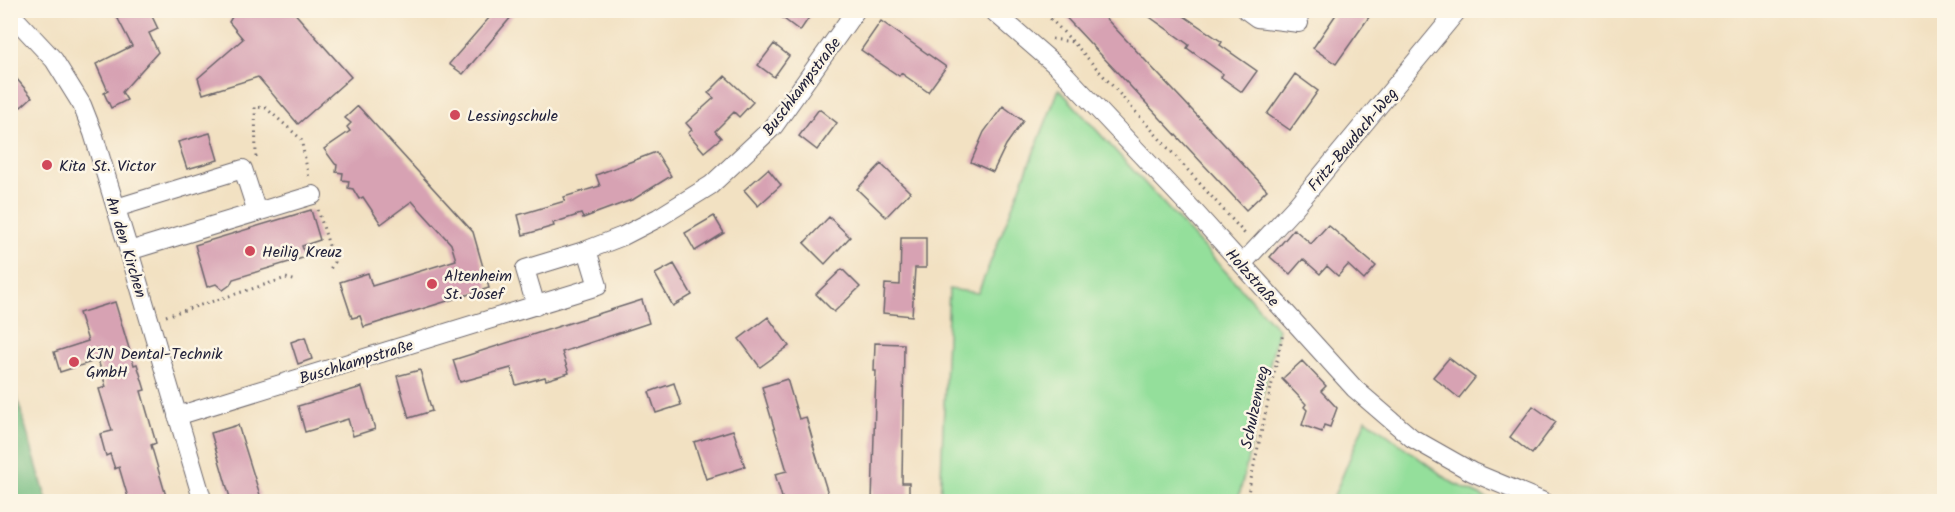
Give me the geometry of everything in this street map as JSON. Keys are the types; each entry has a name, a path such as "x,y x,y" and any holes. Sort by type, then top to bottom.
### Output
{"street":[{"name":"Buschkampstraße","path":"536,306 525,269 623,236 658,218 711,185 774,126 856,10"},
{"name":"Holzstraße","path":"992,10 1060,69 1247,258 1293,321 1355,389 1412,438 1472,471 1544,501"},
{"path":"1246,10 1257,18 1299,23"},
{"name":"Fritz-Baudach-Weg","path":"1247,258 1296,206 1458,10"},
{"name":"An den Kirchen","path":"10,13 54,60 82,105 116,208 203,501"},
{"path":"116,208 243,169 256,212"},
{"path":"129,251 313,195"},
{"name":"Buschkampstraße","path":"177,416 598,286 587,250"}],"path":[{"path":"1042,10 1248,237 1247,258"},
{"path":"243,169 256,164 255,107 266,108 301,139 313,195 334,262 329,271"},
{"path":"150,321 286,278 297,281"},
{"name":"Schulzenweg","path":"1246,501 1281,337 1293,321"}],"green space":[{"path":"1059,89 1278,329 1238,501 940,501 949,289 978,293"},
{"path":"11,377 47,501 11,501"},
{"path":"1366,419 1453,483 1493,501 1332,501"}],"building":[{"path":"125,10 149,10 158,29 149,33 158,52 122,92 127,100 111,108 104,93 108,91 96,64 132,46 116,15"},
{"path":"236,10 292,10 351,77 298,124 258,77 203,94 198,78 243,39 229,22"},
{"path":"496,10 517,10 463,74 449,64"},
{"path":"772,10 814,10 800,31"},
{"path":"1059,10 1098,10 1267,190 1246,210"},
{"path":"1140,10 1188,10 1184,16 1222,42 1220,45 1257,71 1242,92 1221,77 1223,74 1187,48 1189,45"},
{"path":"1339,10 1374,10 1336,64 1313,48"},
{"path":"881,21 946,67 928,92 901,73 899,76 861,50"},
{"path":"774,44 789,56 774,77 758,65"},
{"path":"10,71 32,97 21,107 10,95"},
{"path":"1295,74 1318,91 1290,130 1267,114"},
{"path":"725,76 753,102 739,117 734,112 715,131 721,138 704,152 688,133 692,130 686,123 714,98 708,93"},
{"path":"358,106 473,232 489,288 364,327 360,316 352,318 340,282 368,273 372,286 456,260 451,244 412,201 381,224 363,197 359,199 353,189 348,188 349,181 342,180 343,173 336,172 337,165 324,149 350,131 347,127 351,123 345,118"},
{"path":"1003,106 1023,121 1006,145 993,172 971,162 984,132"},
{"path":"819,109 837,123 817,150 799,136"},
{"path":"210,133 218,160 187,169 178,142"},
{"path":"656,152 671,176 634,199 583,218 581,214 553,223 554,226 523,235 518,215 565,201 564,197 600,186 596,175"},
{"path":"881,164 910,192 886,217 857,189"},
{"path":"768,169 781,185 758,206 744,190"},
{"name":"Heilig Kreuz","path":"311,210 320,240 302,246 306,257 233,279 230,285 223,290 216,284 207,287 195,245"},
{"path":"714,216 724,233 695,251 685,233"},
{"path":"829,217 850,237 825,264 804,243"},
{"path":"1328,225 1376,266 1364,280 1348,265 1338,276 1327,266 1320,274 1303,259 1290,274 1270,257 1294,229 1311,244"},
{"path":"901,238 926,238 926,268 915,268 912,316 883,313 885,284 900,285"},
{"path":"674,264 692,295 673,306 655,274"},
{"path":"842,269 860,287 834,312 816,294"},
{"path":"642,300 649,323 562,352 569,373 516,385 511,368 460,382 453,360"},
{"path":"115,302 134,365 137,364 145,390 141,391 156,443 151,445 166,496 149,501 129,501 119,467 115,469 110,454 106,456 100,434 112,431 99,389 106,387 98,360 60,372 54,352 88,341 79,313"},
{"path":"768,317 789,346 760,367 739,339"},
{"path":"305,337 312,359 298,364 291,342"},
{"path":"875,343 904,344 902,483 909,483 909,501 872,501"},
{"path":"1449,358 1475,378 1459,398 1433,377"},
{"path":"1302,361 1326,386 1321,391 1337,408 1330,427 1324,425 1322,432 1302,425 1307,410 1304,407 1306,404 1282,379"},
{"path":"420,370 432,411 409,418 397,376"},
{"path":"787,379 799,419 806,417 829,497 813,501 783,501 775,474 787,471 762,387"},
{"path":"674,383 681,405 656,413 649,392"},
{"path":"362,387 375,429 353,436 348,419 305,432 298,406"},
{"path":"1533,406 1556,422 1532,454 1510,437"},
{"path":"238,425 260,495 256,497 257,501 231,501 211,433"},
{"path":"733,430 745,467 706,479 694,442"}],"place":[{"name":"Lessingschule","path":"455,115"},
{"name":"Kita St. Victor","path":"47,165"},
{"name":"Heilig Kreuz","path":"250,251"},
{"name":"Altenheim St. Josef","path":"432,284"},
{"name":"KJN Dental-Technik GmbH","path":"74,362"}]}
